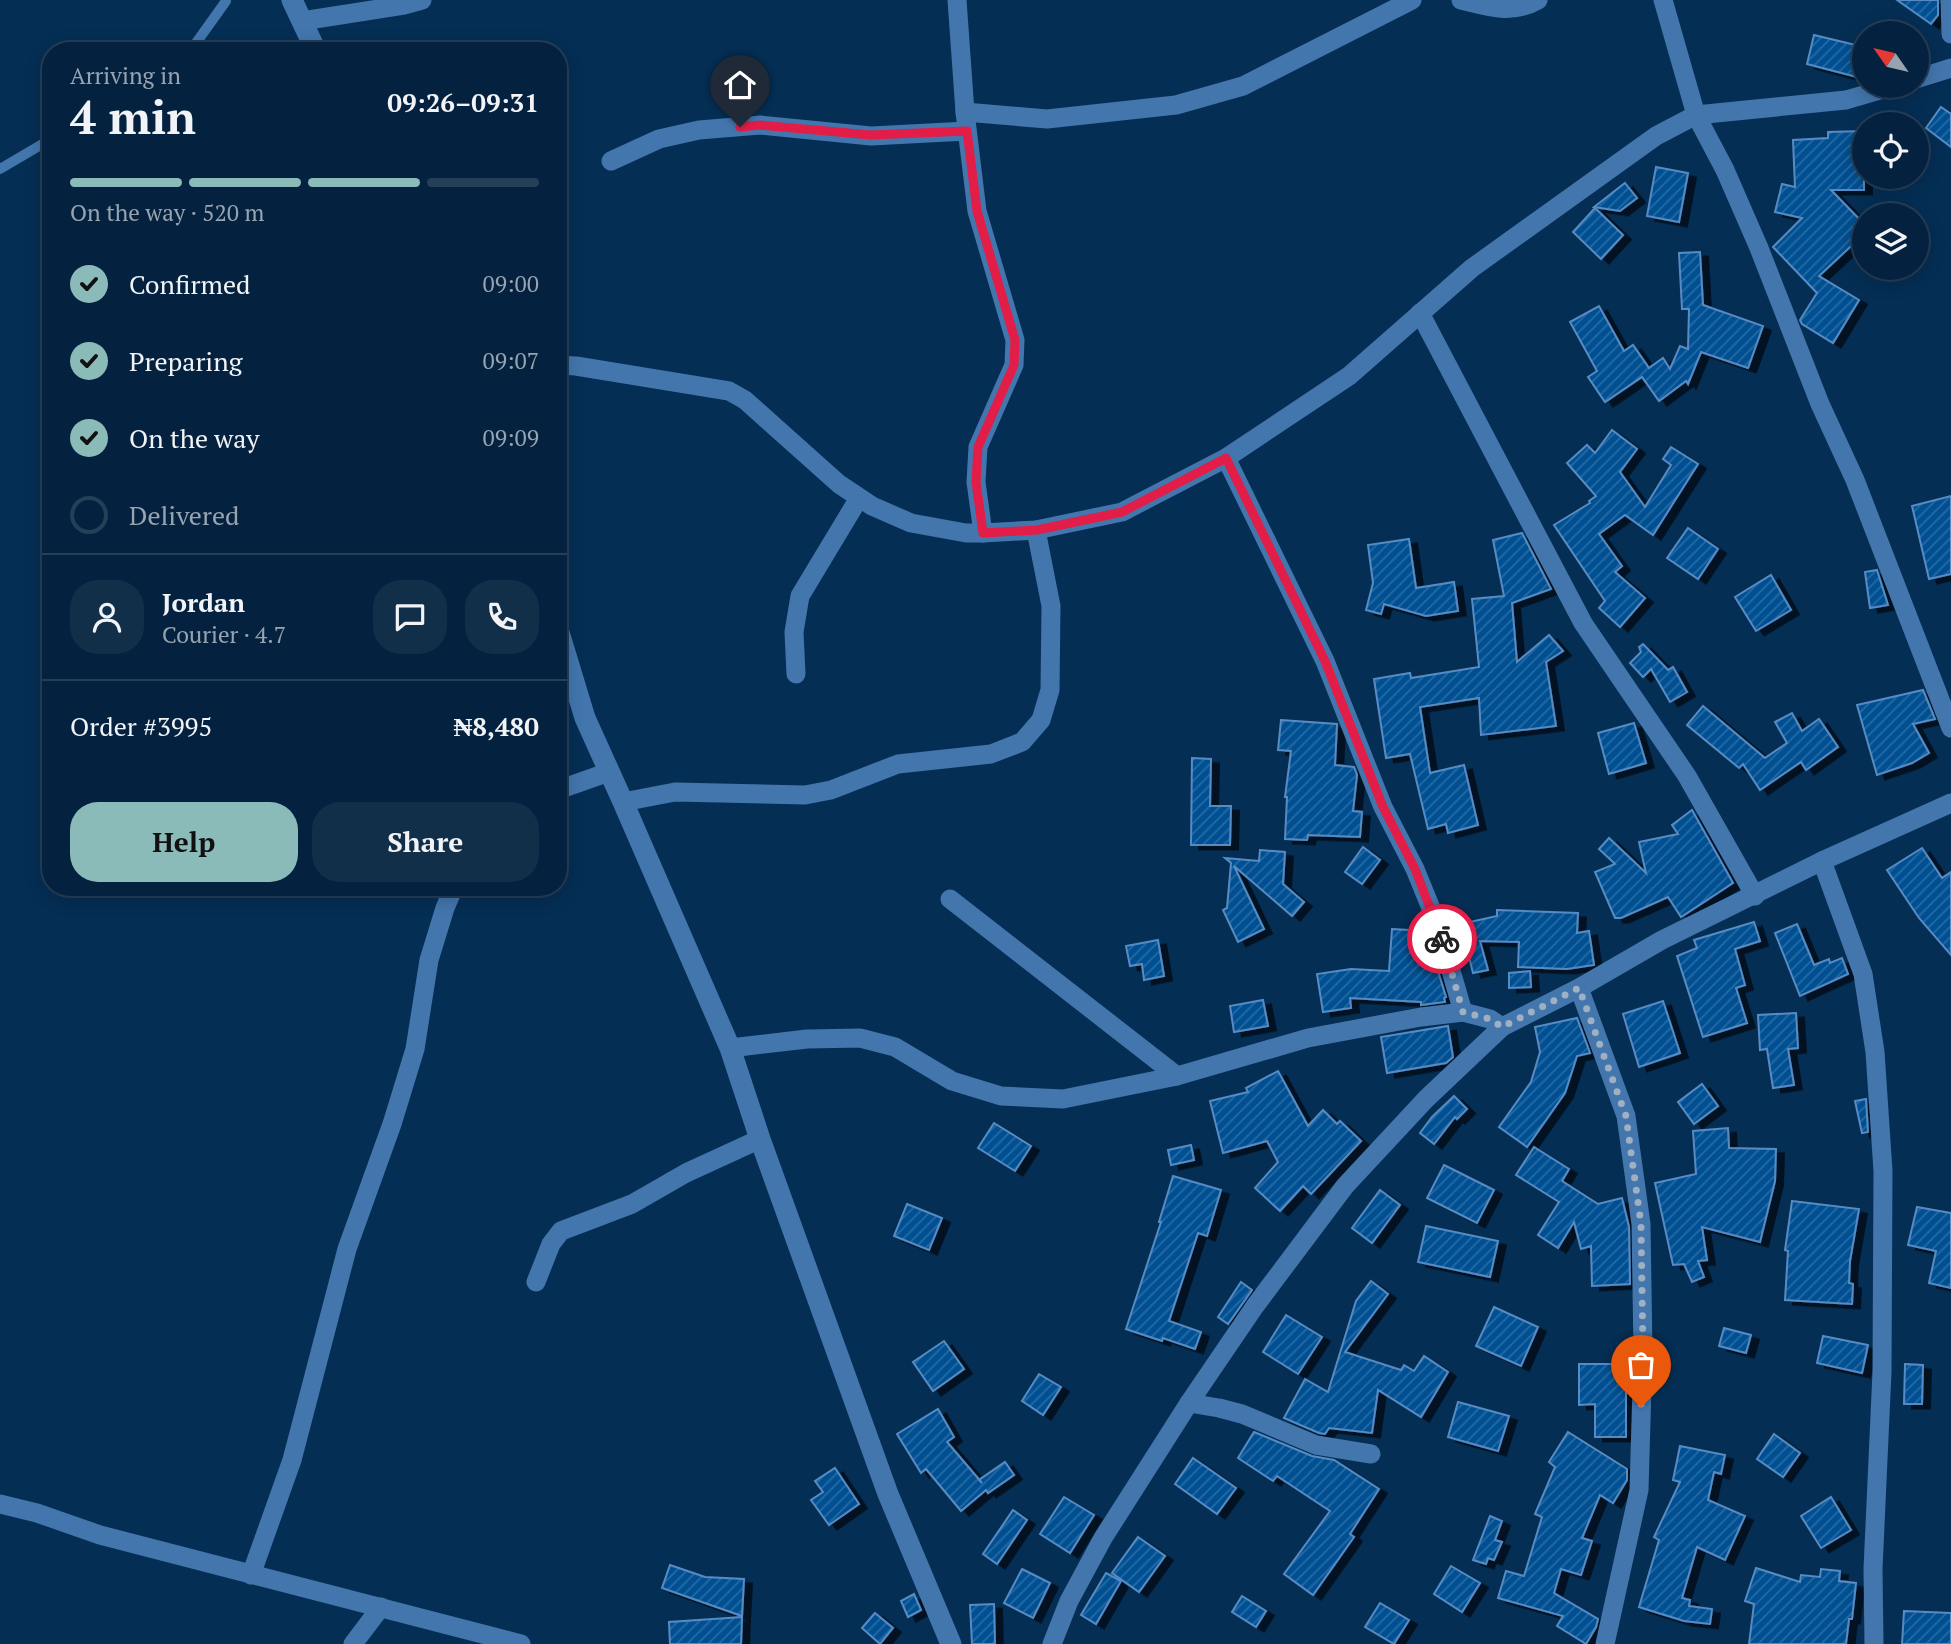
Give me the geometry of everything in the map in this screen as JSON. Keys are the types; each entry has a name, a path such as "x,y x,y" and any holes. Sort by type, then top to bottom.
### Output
{"street":[{"path":"292,0 312,42"},
{"path":"302,21 422,0"},
{"path":"957,0 966,121 977,211 1015,340 1014,365 978,447 976,482 983,533"},
{"path":"611,161 659,139 699,130 760,125 871,135 966,121 1047,119 1176,106 1243,86 1412,0"},
{"path":"1461,0 1505,10 1525,7 1538,0"},
{"path":"1663,0 1696,115 1759,248 1820,404 1860,492 1951,728"},
{"path":"1950,0 1951,34"},
{"path":"1929,75 1951,68"},
{"path":"567,366 729,391 745,400 839,484 872,506 911,523 966,533 1037,530 1122,512 1226,458 1349,376 1472,268 1656,136 1696,115 1853,98"},
{"path":"1420,313 1583,623 1687,776 1755,896"},
{"path":"1226,458 1325,661 1383,807 1415,869 1437,923 1463,1012"},
{"path":"796,674 794,632 800,597 859,498"},
{"path":"624,802 675,792 805,796 831,790 898,764 991,754 1022,742 1041,720 1050,690 1051,606 1037,530"},
{"path":"567,676 730,1048 760,1139 888,1494 951,1644"},
{"path":"567,787 609,772"},
{"path":"1052,1644 1069,1601 1103,1538 1255,1306 1345,1186 1426,1099 1502,1027 1579,988 1662,940 1822,861 1951,803"},
{"path":"1822,861 1863,974 1875,1052 1884,1171 1882,1372 1873,1569 1874,1644"},
{"path":"251,1575 292,1460 347,1249 392,1125 415,1049 429,960 450,896"},
{"path":"950,899 1177,1076"},
{"path":"1579,988 1626,1116 1641,1224 1643,1352 1639,1490 1605,1644"},
{"path":"730,1048 807,1039 860,1038 895,1047 952,1081 1002,1096 1063,1099 1177,1076 1308,1038 1421,1017 1463,1012 1490,1019 1502,1027"},
{"path":"536,1282 551,1244 561,1231 632,1204 760,1139"},
{"path":"1189,1403 1242,1415 1316,1445 1371,1454"},
{"path":"0,1504 37,1513 100,1535 521,1644"},
{"path":"353,1644 381,1607"}],"lane":[{"path":"197,42 226,1"},
{"path":"0,169 42,144"}],"building":[{"path":"1897,0 1938,0 1938,15 1931,24"},
{"path":"1814,35 1852,44 1852,76 1807,64"},
{"path":"1941,107 1951,114 1951,147 1929,130 1929,124"},
{"path":"1852,131 1852,189 1864,189 1831,190 1852,212 1852,245 1819,276 1859,300 1833,343 1802,324 1800,320 1817,293 1773,247 1802,218 1775,212 1782,184 1795,187 1793,140 1828,138 1828,132"},
{"path":"1656,167 1688,173 1679,222 1647,216"},
{"path":"1625,183 1637,198 1620,211 1594,207"},
{"path":"1595,208 1623,235 1601,259 1573,232"},
{"path":"1700,252 1703,305 1763,326 1748,368 1701,352 1688,384 1686,381 1659,401 1642,377 1605,402 1588,377 1597,371 1570,322 1599,306 1624,351 1633,345 1649,368 1663,358 1670,369 1680,346 1688,349 1689,309 1682,309 1679,253"},
{"path":"1612,430 1637,449 1620,472 1645,507 1671,465 1663,459 1671,447 1698,464 1653,535 1625,515 1599,534 1622,566 1615,572 1645,598 1620,627 1599,608 1605,601 1554,525 1590,503 1596,496 1567,463 1587,445 1595,453"},
{"path":"1951,496 1951,574 1929,579 1912,506"},
{"path":"1688,528 1718,549 1698,579 1667,558"},
{"path":"1522,533 1551,589 1512,603 1517,662 1549,635 1563,651 1546,662 1556,726 1481,735 1479,698 1420,707 1430,773 1464,765 1478,825 1448,833 1446,824 1428,829 1410,754 1386,758 1374,679 1410,673 1411,678 1479,667 1472,599 1504,596 1493,540"},
{"path":"1409,539 1416,588 1454,582 1458,611 1426,616 1384,604 1381,614 1366,610 1373,583 1368,545"},
{"path":"1877,570 1888,605 1870,608 1865,572"},
{"path":"1771,575 1791,610 1756,631 1735,597"},
{"path":"1643,644 1668,670 1673,667 1687,692 1670,702 1651,669 1643,677 1630,663 1641,652 1639,647"},
{"path":"1923,690 1935,719 1913,724 1929,753 1912,763 1877,775 1857,705"},
{"path":"1703,706 1765,758 1787,743 1775,722 1792,713 1802,731 1819,719 1838,747 1806,770 1801,762 1760,790 1743,764 1739,768 1687,725"},
{"path":"1281,720 1337,724 1335,765 1354,767 1357,775 1353,811 1362,812 1360,837 1308,835 1307,840 1285,839 1285,797 1291,751 1278,750"},
{"path":"1634,723 1646,763 1609,774 1598,733"},
{"path":"1192,758 1211,759 1210,806 1231,806 1230,845 1191,845"},
{"path":"1692,810 1733,883 1681,917 1668,897 1621,918 1615,918 1595,872 1615,864 1599,849 1609,838 1646,873 1639,842 1678,834 1672,825"},
{"path":"1363,847 1380,860 1362,884 1345,872"},
{"path":"1922,848 1942,878 1951,872 1951,955 1919,918 1887,870"},
{"path":"1260,850 1285,852 1283,884 1304,902 1292,916 1234,866 1264,929 1238,942 1223,910 1227,908 1231,863 1225,858 1259,861"},
{"path":"1497,910 1578,913 1577,933 1589,931 1594,965 1567,969 1518,967 1519,942 1480,941 1488,970 1473,973 1461,924 1497,916"},
{"path":"1754,922 1760,941 1735,949 1745,985 1736,988 1747,1023 1703,1037 1677,956 1697,948 1694,940"},
{"path":"1797,924 1814,965 1829,959 1830,963 1842,958 1848,974 1800,996 1775,933"},
{"path":"1392,929 1427,931 1434,957 1434,969 1437,968 1446,997 1445,1002 1421,1005 1421,1002 1350,998 1351,1008 1323,1012 1317,974 1351,969 1389,971"},
{"path":"1158,940 1164,976 1144,980 1142,964 1130,966 1126,946"},
{"path":"1530,971 1531,987 1509,988 1509,973"},
{"path":"1263,1000 1268,1026 1234,1032 1230,1006"},
{"path":"1663,1001 1680,1053 1639,1067 1623,1014"},
{"path":"1796,1013 1798,1048 1788,1049 1794,1085 1773,1088 1767,1049 1760,1050 1758,1015"},
{"path":"1577,1018 1590,1053 1577,1056 1565,1093 1527,1147 1499,1127 1531,1082 1540,1052 1535,1027"},
{"path":"1448,1026 1453,1057 1446,1063 1387,1073 1381,1037"},
{"path":"1278,1071 1308,1126 1323,1110 1337,1124 1340,1121 1361,1141 1311,1194 1303,1186 1280,1211 1255,1188 1278,1162 1267,1141 1223,1153 1210,1101 1248,1092 1246,1088"},
{"path":"1702,1084 1718,1106 1694,1124 1678,1102"},
{"path":"1454,1096 1467,1109 1457,1119 1455,1117 1434,1144 1420,1133"},
{"path":"1866,1099 1868,1132 1862,1133 1855,1101"},
{"path":"994,1123 1031,1146 1015,1171 978,1148"},
{"path":"1728,1128 1729,1148 1776,1149 1775,1181 1760,1242 1702,1227 1707,1260 1698,1261 1704,1277 1692,1282 1684,1264 1673,1265 1655,1183 1696,1174 1693,1131"},
{"path":"1191,1145 1194,1160 1171,1165 1168,1150"},
{"path":"1534,1147 1569,1169 1562,1181 1598,1204 1622,1198 1629,1227 1630,1284 1592,1286 1591,1246 1581,1249 1574,1222 1558,1248 1538,1235 1559,1202 1516,1175"},
{"path":"1444,1165 1494,1190 1477,1223 1427,1198"},
{"path":"1173,1176 1221,1190 1207,1236 1198,1233 1169,1321 1201,1332 1195,1349 1126,1329"},
{"path":"1380,1190 1400,1205 1372,1243 1352,1228"},
{"path":"1792,1201 1859,1209 1850,1261 1852,1304 1785,1300 1788,1251 1785,1250"},
{"path":"907,1204 942,1218 929,1250 894,1236"},
{"path":"1917,1207 1951,1213 1951,1288 1929,1283 1936,1251 1908,1245"},
{"path":"1426,1226 1498,1241 1490,1277 1418,1262"},
{"path":"1371,1281 1388,1294 1345,1352 1401,1370 1404,1365 1414,1371 1424,1356 1448,1372 1421,1417 1378,1390 1372,1433 1329,1428 1325,1434 1319,1433 1284,1418 1305,1379 1328,1392 1356,1301"},
{"path":"1241,1282 1252,1290 1228,1324 1218,1317"},
{"path":"1494,1307 1538,1327 1521,1366 1476,1346"},
{"path":"1286,1315 1322,1337 1298,1374 1263,1352"},
{"path":"1724,1328 1751,1335 1746,1353 1719,1346"},
{"path":"1823,1336 1868,1345 1862,1373 1817,1363"},
{"path":"944,1341 964,1369 933,1391 913,1362"},
{"path":"1579,1364 1626,1364 1626,1437 1595,1437 1595,1404 1579,1405"},
{"path":"1905,1364 1923,1365 1922,1404 1904,1404"},
{"path":"1039,1374 1061,1387 1043,1415 1022,1401"},
{"path":"1458,1402 1509,1416 1498,1451 1448,1437"},
{"path":"938,1409 954,1437 947,1442 979,1480 1005,1462 1014,1475 988,1493 986,1490 961,1511 926,1469 921,1473 897,1434"},
{"path":"1254,1432 1312,1456 1334,1460 1379,1489 1350,1534 1354,1537 1313,1595 1284,1574 1330,1511 1277,1476 1273,1481 1238,1458"},
{"path":"1568,1432 1627,1469 1627,1480 1613,1503 1600,1495 1582,1538 1592,1541 1581,1575 1561,1569 1554,1593 1598,1619 1586,1644 1557,1626 1563,1616 1498,1598 1506,1571 1524,1576 1542,1517 1535,1514 1555,1467 1549,1462"},
{"path":"1774,1434 1800,1453 1783,1477 1757,1459"},
{"path":"1680,1446 1725,1455 1721,1474 1714,1472 1708,1500 1745,1516 1725,1560 1697,1547 1682,1598 1690,1600 1689,1606 1712,1609 1710,1624 1684,1621 1639,1607 1659,1540 1654,1537 1680,1482 1673,1480"},
{"path":"1193,1458 1236,1488 1217,1514 1175,1484"},
{"path":"835,1468 859,1504 829,1525 811,1500 823,1492 815,1481"},
{"path":"1064,1497 1094,1515 1070,1553 1040,1534"},
{"path":"1831,1497 1851,1530 1821,1548 1801,1516"},
{"path":"1013,1510 1027,1520 997,1564 983,1554"},
{"path":"1490,1516 1502,1521 1495,1540 1502,1542 1494,1560 1488,1558 1486,1564 1473,1560"},
{"path":"1138,1537 1165,1556 1139,1592 1112,1573"},
{"path":"670,1565 705,1577 744,1579 742,1616 662,1588"},
{"path":"1451,1566 1480,1583 1462,1612 1434,1594"},
{"path":"1756,1568 1800,1582 1801,1575 1820,1577 1821,1569 1840,1571 1839,1581 1856,1583 1846,1644 1749,1644 1754,1604 1745,1601"},
{"path":"1022,1569 1050,1583 1033,1618 1004,1603"},
{"path":"1106,1573 1121,1581 1096,1624 1081,1615"},
{"path":"914,1594 921,1610 908,1617 901,1601"},
{"path":"1242,1596 1266,1611 1256,1627 1232,1612"},
{"path":"1380,1603 1409,1620 1394,1644 1365,1627"},
{"path":"994,1604 995,1644 972,1644 970,1605"},
{"path":"1904,1611 1951,1613 1951,1644 1902,1644"},
{"path":"875,1613 893,1628 880,1644 862,1628"},
{"path":"742,1617 741,1644 670,1644 669,1622"}],"way so far":[{"path":"1442,939 1463,1012 1490,1019 1502,1027 1579,988 1626,1116 1641,1224 1641,1407"}],"route":[{"path":"740,127 760,125 871,135 967,131 977,211 1015,340 1014,365 978,447 976,482 983,533 1037,530 1122,512 1226,458 1325,661 1383,807 1415,869 1442,939"}]}
